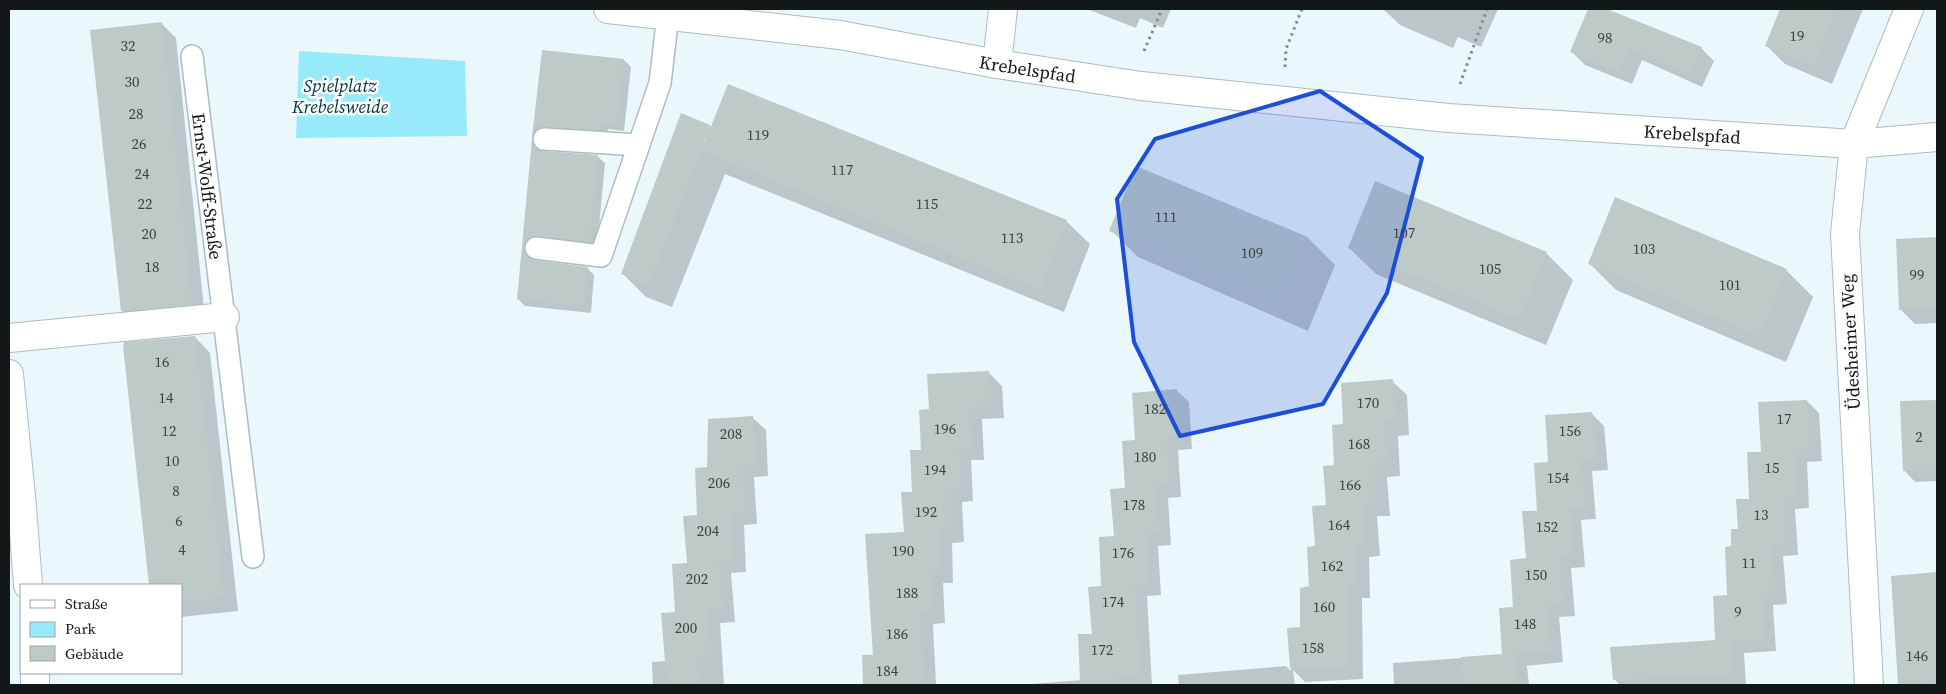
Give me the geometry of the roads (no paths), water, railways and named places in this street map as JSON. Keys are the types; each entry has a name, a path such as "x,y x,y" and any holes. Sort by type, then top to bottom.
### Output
{"street":[{"name":"Krebelspfad","path":"608,9 659,12 840,34 997,64 1130,84 1448,118 1854,144 1937,137"},
{"path":"997,64 1003,9"},
{"name":"Üdesheimer Weg","path":"1869,685 1845,234 1854,144 1908,9"},
{"path":"9,338 225,317"},
{"path":"9,374 16,508 28,584"}],"lane":[{"path":"536,248 601,256 660,83 659,12"},
{"name":"Ernst-Wolff-Straße","path":"192,56 253,557"},
{"path":"544,139 639,145"}],"park label":[{"name":"Spielplatz Krebelsweide","path":"340,95"}]}
